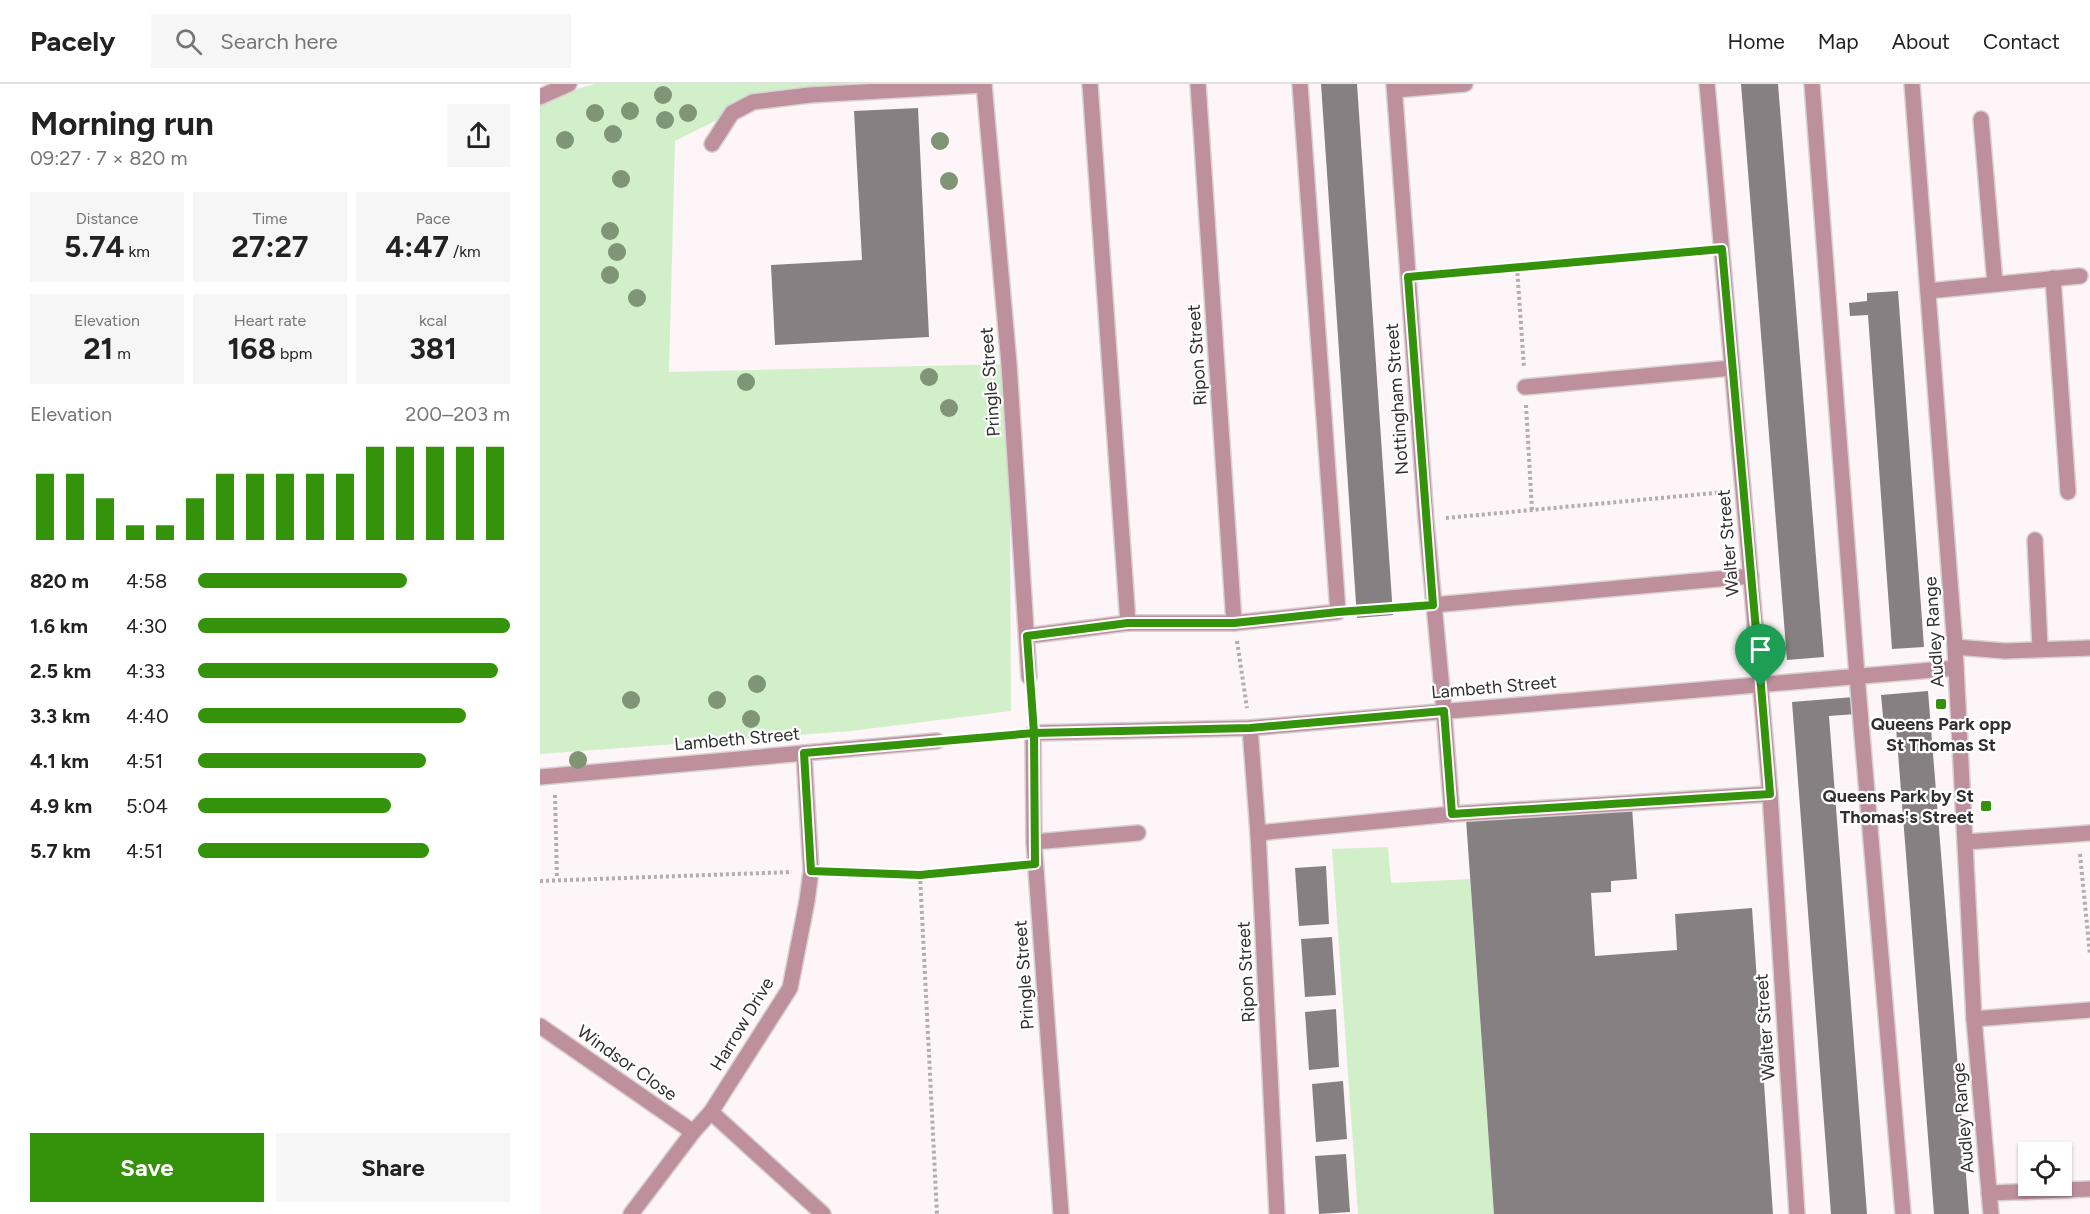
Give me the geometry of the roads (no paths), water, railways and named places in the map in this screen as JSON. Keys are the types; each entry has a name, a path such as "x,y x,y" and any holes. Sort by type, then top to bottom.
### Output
{"street":[{"path":"540,97 569,84"},
{"path":"712,144 732,113 753,102 810,95 984,84"},
{"name":"Pringle Street","path":"984,84 1009,364 1029,677"},
{"path":"1090,84 1128,623"},
{"name":"Ripon Street","path":"1198,84 1234,623"},
{"path":"1027,636 1128,623 1234,623 1338,612 1300,84"},
{"path":"1394,87 1464,84"},
{"name":"Walter Street","path":"1707,84 1770,794 1797,1214"},
{"path":"1812,84 1857,676 1903,1214"},
{"name":"Audley Range","path":"1912,84 1955,647 1974,1019 1991,1214"},
{"name":"Nottingham Street","path":"1394,87 1426,520 1452,814"},
{"path":"1981,119 1995,284"},
{"path":"1928,291 2080,276"},
{"path":"2053,278 2068,492"},
{"path":"1525,387 1732,368"},
{"path":"2035,540 2040,648"},
{"path":"1433,605 1751,576"},
{"path":"1955,647 2005,651 2090,648"},
{"name":"Lambeth Street","path":"1034,733 1250,728 1956,668"},
{"name":"Ripon Street","path":"1250,728 1258,833 1277,1214"},
{"name":"Pringle Street","path":"1034,733 1035,864 1061,1214"},
{"name":"Lambeth Street","path":"547,776 937,741"},
{"name":"Harrow Drive","path":"631,1214 693,1132 711,1112 790,988 811,871 804,753"},
{"path":"1258,833 1452,814 1770,794"},
{"path":"1034,842 1138,833"},
{"path":"1966,842 2084,833"},
{"path":"1974,1019 2090,1010"},
{"name":"Windsor Close","path":"540,1026 693,1132"},
{"path":"711,1112 823,1214"},
{"path":"1989,1193 2090,1189"}],"place":[{"name":"Queens Park opp St Thomas St","path":"1941,704"},
{"name":"Queens Park by St Thomas's Street","path":"1986,806"}]}
